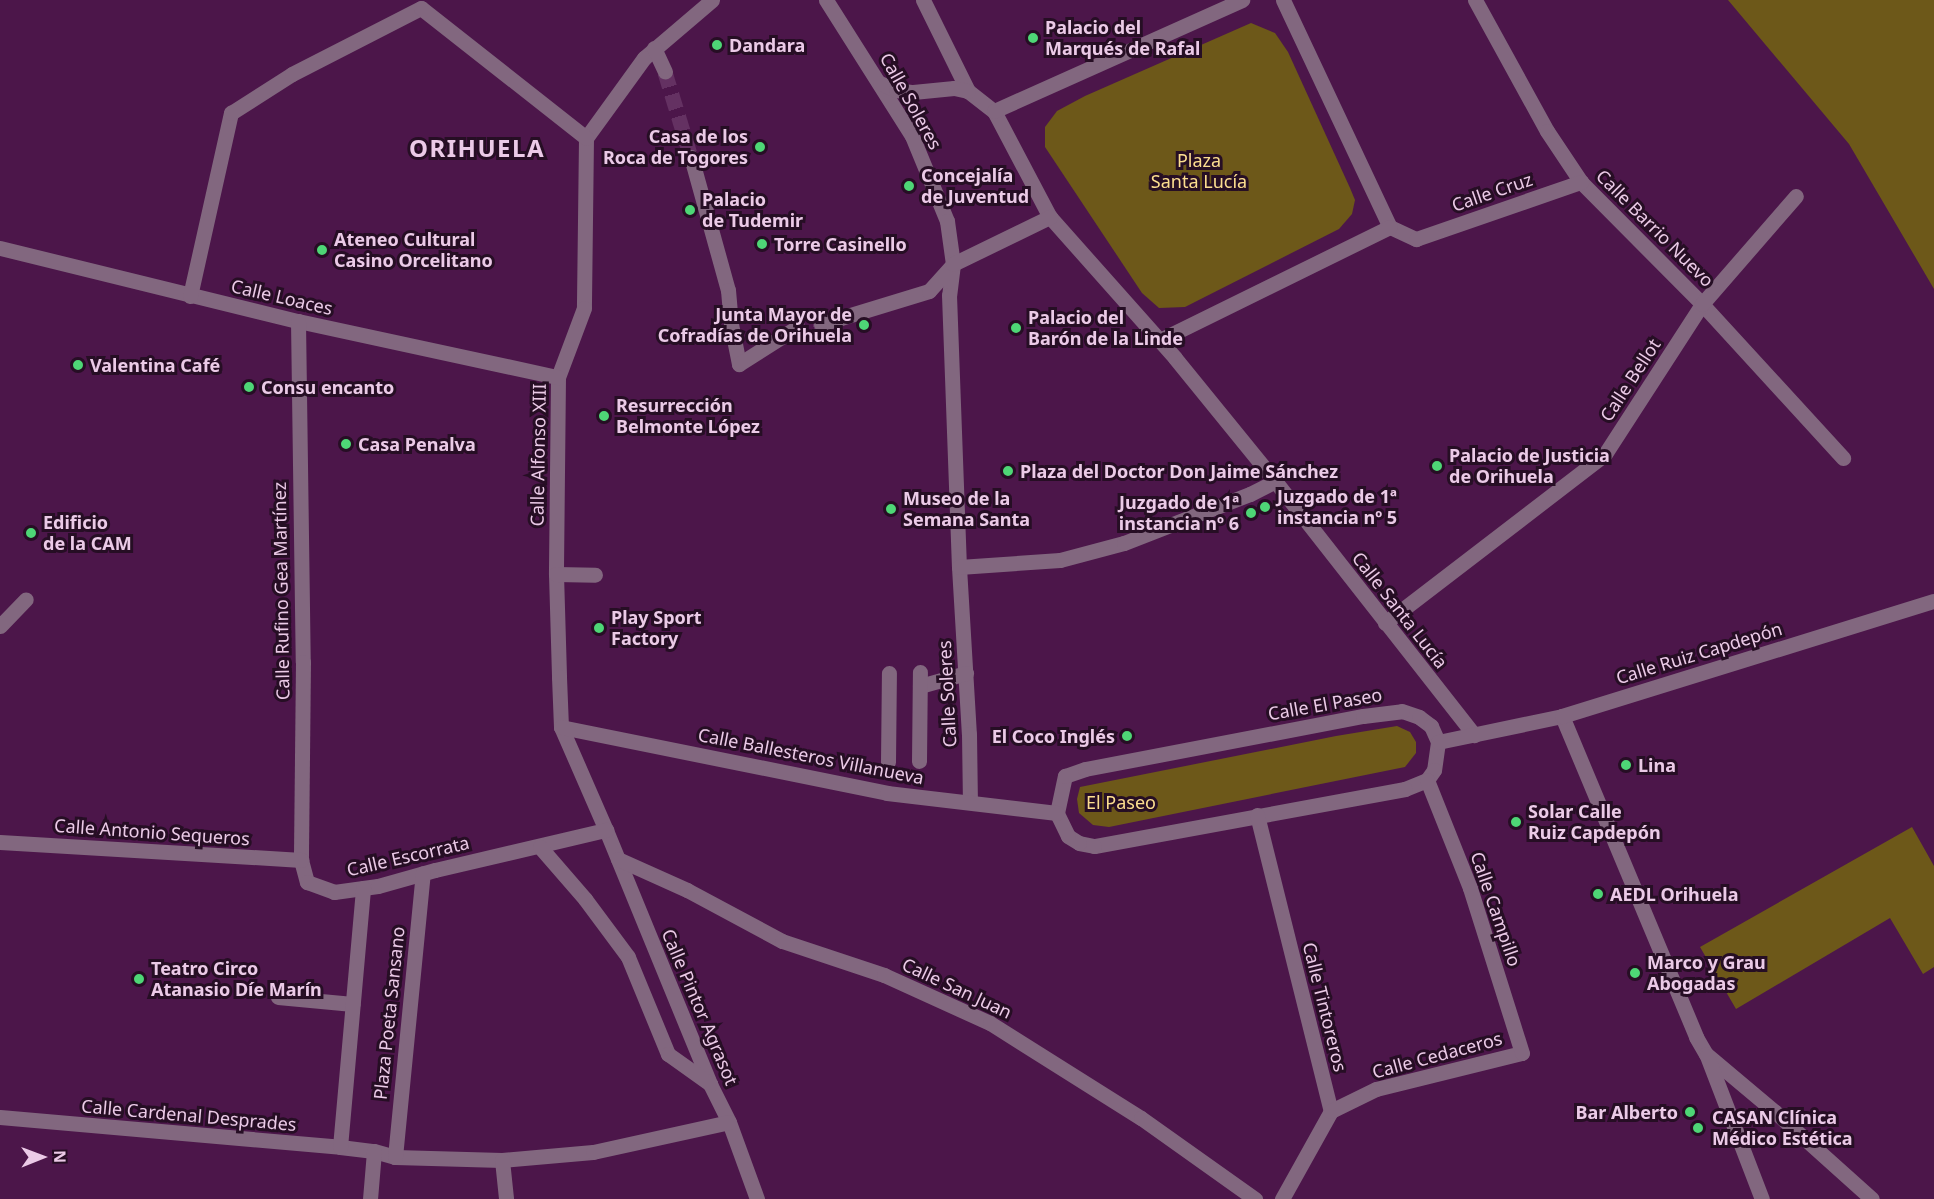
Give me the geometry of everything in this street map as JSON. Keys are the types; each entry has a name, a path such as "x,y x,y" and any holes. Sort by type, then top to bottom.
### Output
{"street":[{"path":"190,296 231,113 292,74 421,8 586,138 649,53 712,0"},
{"name":"Calle Soleres","path":"826,0 880,82 912,136 947,221 953,264 949,295 970,802"},
{"path":"923,0 968,91"},
{"path":"994,111 1242,0"},
{"path":"880,82 896,90 913,92 954,88 968,91 994,111 1050,217 1160,340 1390,227 1283,0"},
{"name":"Calle Barrio Nuevo","path":"1475,0 1547,131 1581,182 1702,304 1843,458"},
{"path":"649,53 665,72"},
{"name":"Calle Alfonso XIII","path":"586,138 584,308 558,377 556,573 561,727 606,830"},
{"path":"691,157 728,290 731,324 739,364 791,331"},
{"name":"Calle Cruz","path":"1390,227 1416,239 1581,182"},
{"name":"Calle Bellot","path":"1385,623 1605,454 1702,304 1796,196"},
{"path":"821,324 929,291 953,264 1050,217"},
{"name":"Calle Loaces","path":"0,248 298,321 558,377"},
{"name":"Calle Rufino Gea Martínez","path":"298,321 303,662 301,860"},
{"name":"Calle Santa Lucía","path":"1160,340 1275,481 1474,735"},
{"path":"959,567 1060,560 1125,543 1250,494 1275,481"},
{"path":"556,573 595,575"},
{"path":"0,626 26,599"},
{"name":"Calle Ruiz Capdepón","path":"1438,742 1563,716 1934,601"},
{"path":"888,762 889,673"},
{"path":"919,761 920,679 966,673"},
{"name":"Calle El Paseo","path":"1057,813 1065,776 1085,769 1352,718 1402,711 1419,717 1431,726 1438,742"},
{"path":"1563,716 1696,1037 1706,1054 1762,1199"},
{"name":"Calle Ballesteros Villanueva","path":"561,727 887,793 1057,813"},
{"path":"1057,813 1068,836 1079,843 1094,846 1405,789 1427,780 1434,770 1438,742"},
{"name":"Calle Campillo","path":"1427,780 1470,888 1522,1053"},
{"name":"Calle Tintoreros","path":"1257,815 1331,1111"},
{"name":"Calle Escorrata","path":"301,860 307,882 334,892 363,888 606,830"},
{"name":"Calle Pintor Agrasot","path":"606,830 710,1084 729,1122 757,1199"},
{"name":"Calle Antonio Sequeros","path":"0,842 301,860"},
{"path":"540,847 585,899 628,957 668,1054 710,1084"},
{"name":"Calle San Juan","path":"618,859 687,890 782,941 884,975 990,1023 1141,1118 1255,1199"},
{"name":"Plaza Poeta Sansano","path":"395,1157 423,873"},
{"name":"Plaza Poeta Sansano","path":"340,1147 363,888"},
{"name":"Plaza Poeta Sansano","path":"278,997 354,1004"},
{"name":"Calle Cedaceros","path":"1331,1111 1376,1089 1522,1053"},
{"path":"1706,1054 1872,1199"},
{"path":"1282,1199 1331,1111"},
{"name":"Calle Cardenal Desprades","path":"0,1117 340,1147 374,1151 395,1157 502,1160 593,1152 729,1122"},
{"path":"370,1199 374,1151"},
{"path":"502,1160 506,1199"}],"green space":[{"path":"1728,0 1934,0 1934,289 1849,144"},
{"name":"Plaza Santa Lucía","path":"1251,23 1275,33 1288,52 1355,200 1352,214 1339,229 1185,307 1159,308 1142,293 1045,147 1045,127 1057,111 1085,96"},
{"name":"El Paseo","path":"1397,726 1410,732 1416,742 1416,753 1405,767 1109,827 1093,825 1079,813 1077,799 1080,787"},
{"path":"1912,827 1934,866 1934,967 1923,974 1890,918 1736,1009 1700,947"}],"tunnel":[{"path":"665,72 691,157"},
{"path":"791,331 821,324"}],"place":[{"name":"Palacio del Marqués de Rafal","path":"1033,38"},
{"name":"Dandara","path":"717,45"},
{"name":"Casa de los Roca de Togores","path":"760,147"},
{"name":"Concejalía de Juventud","path":"909,186"},
{"name":"Palacio de Tudemir","path":"690,210"},
{"name":"Torre Casinello","path":"762,244"},
{"name":"Ateneo Cultural Casino Orcelitano","path":"322,250"},
{"name":"Junta Mayor de Cofradías de Orihuela","path":"864,325"},
{"name":"Palacio del Barón de la Linde","path":"1016,328"},
{"name":"Valentina Café","path":"78,365"},
{"name":"Consu encanto","path":"249,387"},
{"name":"Resurrección Belmonte López","path":"604,416"},
{"name":"Casa Penalva","path":"346,444"},
{"name":"Palacio de Justicia de Orihuela","path":"1437,466"},
{"name":"Plaza del Doctor Don Jaime Sánchez","path":"1008,471"},
{"name":"Juzgado de 1ª instancia nº 5","path":"1265,507"},
{"name":"Museo de la Semana Santa","path":"891,509"},
{"name":"Juzgado de 1ª instancia nº 6","path":"1251,513"},
{"name":"Edificio de la CAM","path":"31,533"},
{"name":"Play Sport Factory","path":"599,628"},
{"name":"El Coco Inglés","path":"1127,736"},
{"name":"Lina","path":"1626,765"},
{"name":"Solar Calle Ruiz Capdepón","path":"1516,822"},
{"name":"AEDL Orihuela","path":"1598,894"},
{"name":"Marco y Grau Abogadas","path":"1635,973"},
{"name":"Teatro Circo Atanasio Díe Marín","path":"139,979"},
{"name":"Bar Alberto","path":"1690,1112"},
{"name":"CASAN Clínica Médico Estética","path":"1698,1128"}],"district":[{"name":"ORIHUELA","path":"477,148"}]}
